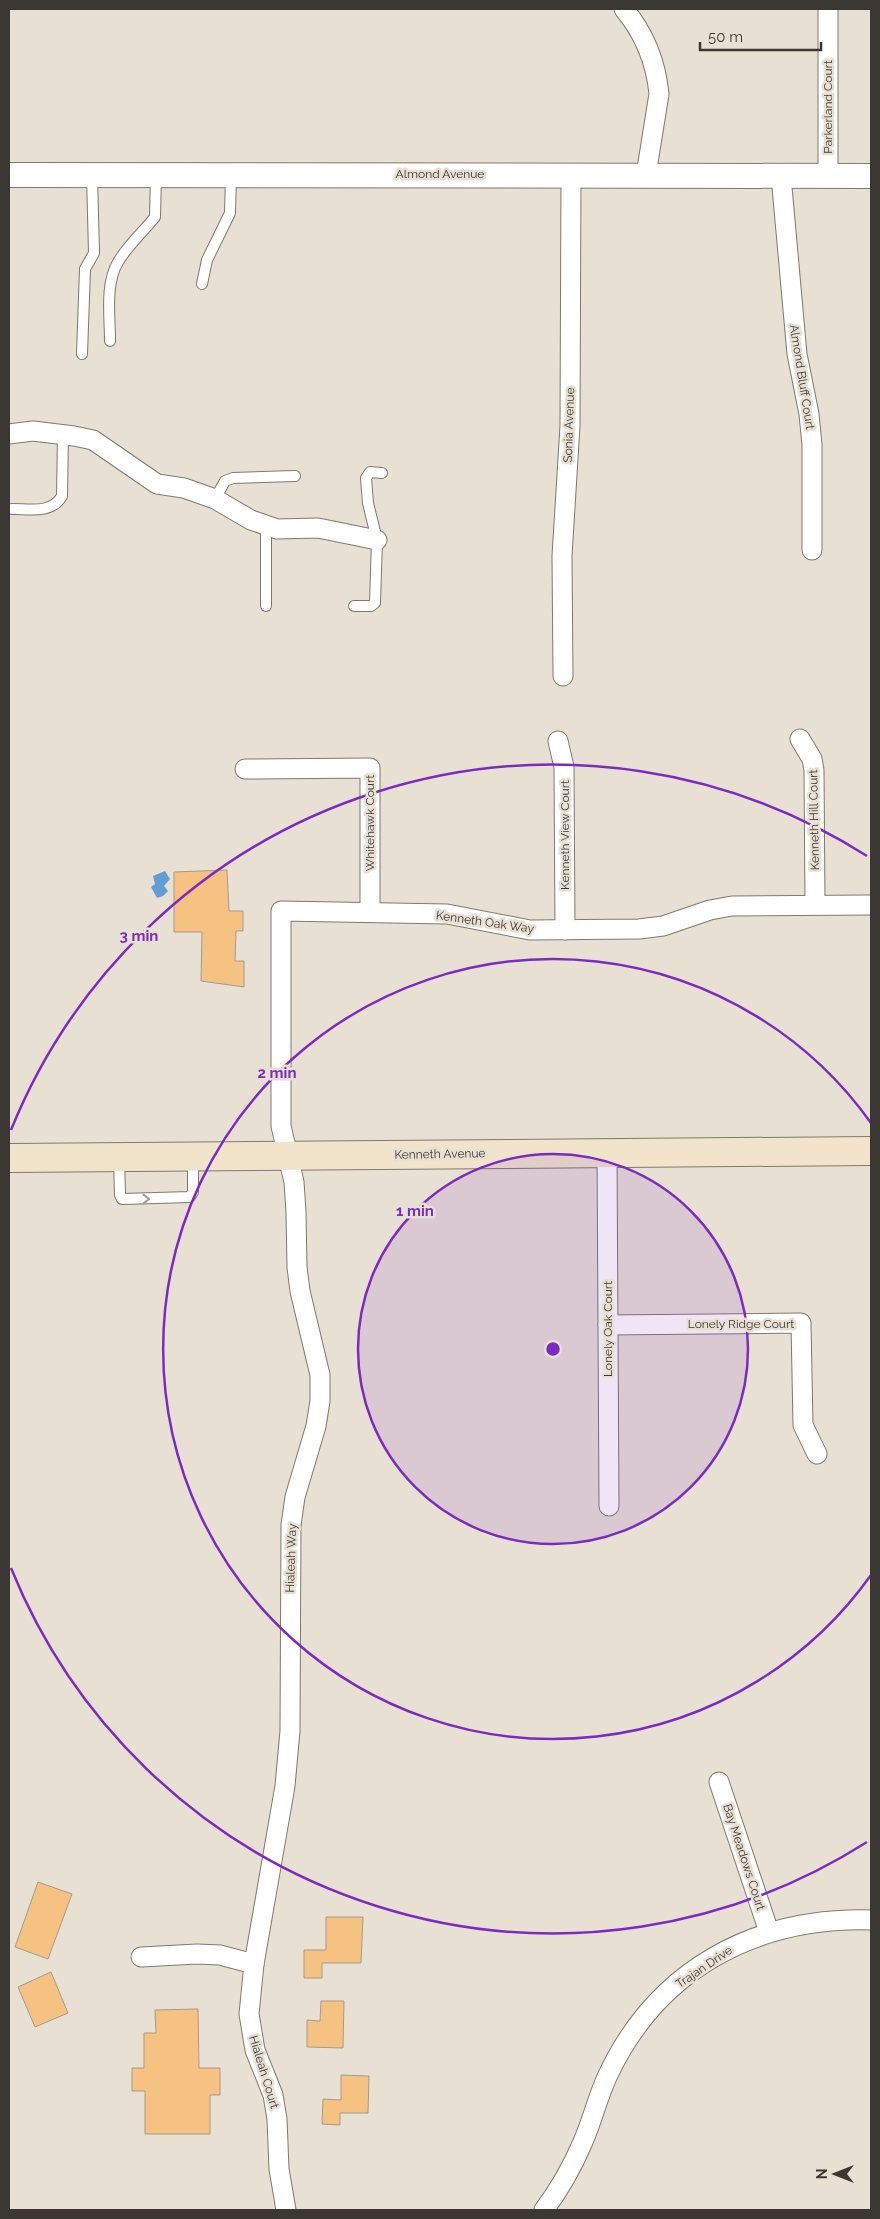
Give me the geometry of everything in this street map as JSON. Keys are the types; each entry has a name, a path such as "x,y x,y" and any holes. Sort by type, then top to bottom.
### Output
{"main road":[{"name":"Kenneth Avenue","path":"9,1158 871,1151"}],"street":[{"path":"624,9 646,42 660,94 646,176"},
{"name":"Parkerland Court","path":"828,9 828,176"},
{"name":"Almond Avenue","path":"9,175 571,174 871,176"},
{"name":"Sonia Avenue","path":"563,676 562,556 570,426 571,174"},
{"name":"Almond Bluff Court","path":"781,176 797,354 809,414 812,445 812,550"},
{"path":"9,434 34,431 93,440 156,484 184,488 215,499 251,520 277,529 318,528 377,540"},
{"name":"Kenneth Hill Court","path":"800,739 812,759 814,770 816,904"},
{"name":"Kenneth View Court","path":"558,741 564,767 565,930"},
{"name":"Whitehawk Court","path":"245,769 370,768 370,912"},
{"name":"Kenneth Oak Way","path":"288,1155 281,1126 281,911 447,914 522,929 639,930 663,926 710,910 732,906 816,904 871,906"},
{"name":"Lonely Oak Court","path":"607,1152 609,1506"},
{"name":"Hialeah Way","path":"254,1964 285,1786 290,1731 291,1525 295,1497 316,1426 320,1401 318,1362 300,1291 297,1267 294,1182 288,1155"},
{"name":"Lonely Ridge Court","path":"608,1324 801,1324 802,1425 817,1454"},
{"name":"Bay Meadows Court","path":"719,1782 769,1932"},
{"name":"Trajan Drive","path":"544,2210 565,2178 582,2145 607,2078 635,2029 666,1994 694,1970 726,1950 769,1932 815,1921 871,1920"},
{"path":"141,1957 196,1954 220,1955 254,1964"},
{"name":"Hialeah Court","path":"254,1964 249,2014 252,2038 272,2096 277,2119 279,2169 286,2210"}],"lane":[{"path":"82,354 85,269 94,253 92,175"},
{"path":"110,342 110,282 117,263 126,250 156,217 156,175"},
{"path":"202,284 207,260 230,213 231,175"},
{"path":"12,509 45,509 57,504 62,496 63,434"},
{"path":"354,606 371,606 375,603 377,540 368,503 366,478 370,472 382,473"},
{"path":"215,499 226,481 232,478 295,476"},
{"path":"266,525 266,606"},
{"path":"119,1156 120,1195 122,1199 190,1197 193,1192 193,1157"}],"water":[{"path":"165,871 170,879 164,886 168,891 163,896 157,898 151,887 155,884 153,876"}],"building":[{"path":"227,870 229,911 243,911 243,931 236,931 235,961 244,961 244,987 201,981 202,932 174,932 174,872"},
{"path":"38,1882 72,1894 48,1959 15,1947"},
{"path":"326,1917 363,1917 361,1963 322,1963 322,1978 304,1978 304,1950 326,1950"},
{"path":"51,1972 68,2013 35,2027 18,1987"},
{"path":"321,2001 344,2001 343,2048 307,2047 307,2020 320,2021"},
{"path":"198,2009 199,2068 220,2068 220,2095 210,2095 210,2134 145,2134 145,2091 132,2091 132,2068 144,2068 144,2033 156,2033 155,2010"},
{"path":"341,2075 369,2076 368,2113 340,2113 340,2125 322,2124 323,2099 341,2100"}]}
